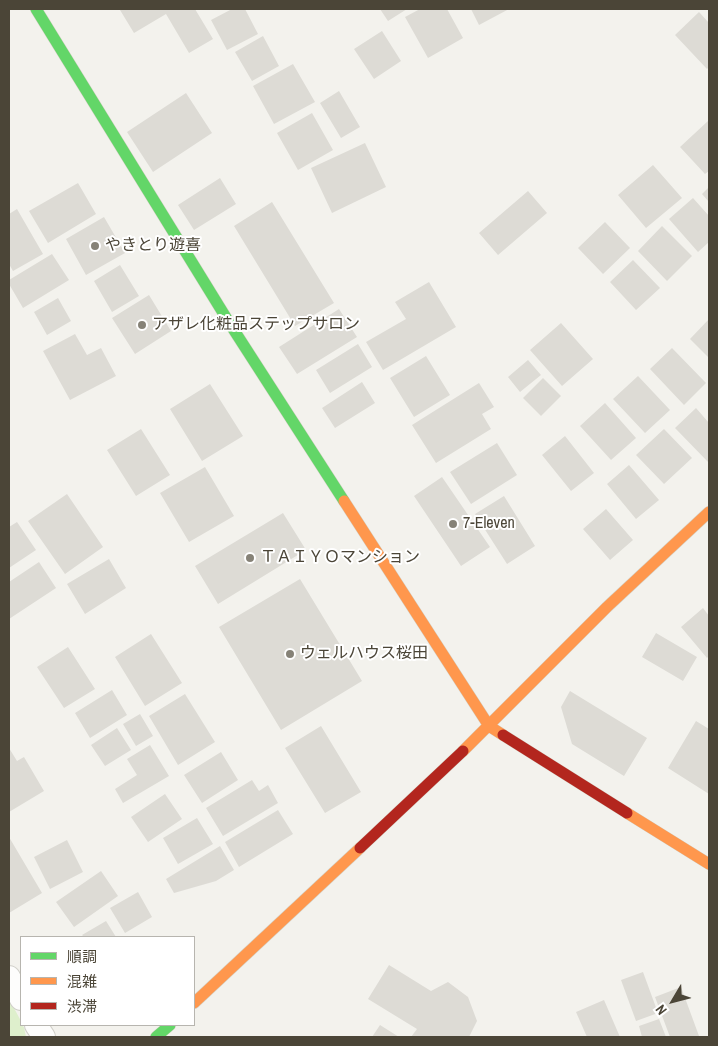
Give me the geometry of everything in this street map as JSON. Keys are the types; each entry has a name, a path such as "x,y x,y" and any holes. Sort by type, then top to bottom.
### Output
{"street":[{"path":"36,9 230,324 489,726 709,864"},
{"path":"195,1002 489,726 607,607 709,512"},
{"path":"9,977 20,997"},
{"path":"37,1026 44,1037"},
{"path":"156,1037 169,1026"}],"green space":[{"path":"9,999 20,1019 20,1026 24,1027 26,1037 9,1037"}],"building":[{"path":"195,9 213,39 189,53 166,14 134,33 120,10"},
{"path":"232,9 245,9 258,34 227,50 211,20"},
{"path":"380,9 407,9 388,21"},
{"path":"420,9 447,9 463,38 428,58 405,17"},
{"path":"471,9 509,9 479,25"},
{"path":"699,12 709,23 709,67 707,69 675,35"},
{"path":"382,31 401,61 374,79 354,49"},
{"path":"263,36 279,66 252,81 235,52"},
{"path":"293,64 315,102 274,124 253,86"},
{"path":"339,91 360,127 341,138 320,103"},
{"path":"186,93 212,133 153,172 127,132"},
{"path":"312,113 333,150 298,170 277,133"},
{"path":"708,121 709,171 705,174 680,147"},
{"path":"365,143 386,187 332,213 311,168"},
{"path":"653,165 682,198 646,228 618,195"},
{"path":"220,178 236,204 194,230 178,205"},
{"path":"78,183 96,214 48,243 29,211"},
{"path":"709,187 709,202 702,194"},
{"path":"528,191 547,213 498,255 479,233"},
{"path":"693,198 709,216 709,242 698,252 669,219"},
{"path":"272,202 334,303 295,326 234,226"},
{"path":"17,209 43,254 13,271 9,264 9,214"},
{"name":"やきとり遊喜","path":"104,217 125,253 86,275 66,239"},
{"path":"605,222 630,248 603,274 578,248"},
{"path":"662,226 692,256 667,281 638,251"},
{"path":"52,254 69,280 23,308 9,284 9,280"},
{"path":"633,260 660,288 636,310 610,282"},
{"path":"120,265 139,296 112,312 94,281"},
{"path":"429,282 456,327 383,370 366,342 406,319 395,302"},
{"name":"アザレ化粧品ステップサロン","path":"149,295 171,331 135,354 112,318"},
{"path":"58,298 71,321 47,335 34,312"},
{"path":"339,309 357,337 297,374 279,347"},
{"path":"709,319 709,358 690,339"},
{"path":"561,323 593,359 562,386 530,350"},
{"path":"75,334 87,355 101,348 116,376 70,400 43,351"},
{"path":"358,344 372,367 330,393 316,370"},
{"path":"672,348 706,383 684,405 650,369"},
{"path":"426,356 450,395 414,417 390,378"},
{"path":"528,360 541,375 520,392 508,377"},
{"path":"638,376 670,410 645,433 613,399"},
{"path":"543,378 561,396 541,416 523,398"},
{"path":"362,382 375,403 335,428 322,408"},
{"path":"479,383 494,407 482,414 491,429 436,463 412,425"},
{"path":"210,384 243,436 202,461 170,409"},
{"path":"605,403 636,438 611,460 580,426"},
{"path":"696,408 709,423 709,463 675,428"},
{"path":"141,429 170,475 136,496 107,450"},
{"path":"664,429 692,458 664,484 636,455"},
{"path":"565,436 594,473 571,491 542,455"},
{"path":"497,443 517,475 471,504 450,472"},
{"path":"629,465 659,500 636,519 607,484"},
{"path":"205,467 234,516 189,542 160,493"},
{"path":"442,477 490,547 461,566 414,496"},
{"path":"67,494 103,547 65,574 28,521"},
{"path":"504,496 535,546 507,564 475,514"},
{"path":"606,509 633,540 610,560 583,529"},
{"name":"ＴＡＩＹＯマンション","path":"283,513 306,550 218,604 195,566"},
{"path":"17,522 36,550 9,568 9,527"},
{"path":"109,559 126,588 85,614 67,584"},
{"path":"39,562 56,588 9,619 9,582"},
{"name":"ウェルハウス桜田","path":"300,579 362,681 281,730 219,627"},
{"path":"703,608 709,616 709,656 707,658 681,627"},
{"path":"656,633 697,657 683,681 642,657"},
{"path":"151,634 182,683 145,706 115,657"},
{"path":"68,647 95,689 64,708 37,667"},
{"path":"112,690 127,715 90,738 75,713"},
{"path":"570,691 647,738 624,776 572,744 561,707"},
{"path":"185,694 215,742 178,765 149,716"},
{"path":"140,714 153,736 136,746 123,724"},
{"path":"696,721 709,729 709,794 668,768"},
{"path":"321,726 361,792 325,813 285,748"},
{"path":"117,728 131,750 105,766 91,745"},
{"path":"150,745 169,776 123,803 115,789 137,775 127,759"},
{"path":"9,748 17,761 24,757 44,791 9,812"},
{"path":"221,752 238,780 202,803 184,775"},
{"path":"252,780 259,791 268,785 278,803 223,836 206,808"},
{"path":"165,794 182,819 148,842 131,817"},
{"path":"278,810 293,834 239,867 225,842"},
{"path":"197,818 213,844 178,864 163,838"},
{"path":"9,837 42,893 9,913"},
{"path":"67,840 83,872 50,889 34,857"},
{"path":"220,846 234,870 216,881 174,893 166,879"},
{"path":"101,871 118,896 74,927 56,902"},
{"path":"138,892 152,917 125,933 110,908"},
{"path":"106,921 115,936 83,936"},
{"path":"389,965 431,991 448,982 468,997 477,1021 469,1037 411,1037 417,1029 368,999"},
{"path":"643,972 658,1013 636,1021 621,980"},
{"path":"681,987 699,1036 670,1037 655,997"},
{"path":"604,1000 620,1037 587,1037 576,1012"},
{"path":"659,1019 666,1037 642,1037 639,1026"},
{"path":"380,1025 399,1037 372,1037"}],"traffic: fast":[{"path":"36,9 230,324 344,501"},
{"path":"156,1037 169,1026"}],"traffic: slow":[{"path":"344,501 489,726 503,735"},
{"path":"463,751 607,607 709,512"},
{"path":"627,813 709,864"},
{"path":"195,1002 360,848"}],"traffic: jam":[{"path":"503,735 627,813"},
{"path":"360,848 463,751"}],"place":[{"name":"やきとり遊喜","path":"95,246"},
{"name":"アザレ化粧品ステップサロン","path":"142,325"},
{"name":"7-Eleven","path":"453,524"},
{"name":"ＴＡＩＹＯマンション","path":"250,558"},
{"name":"ウェルハウス桜田","path":"290,654"}]}
